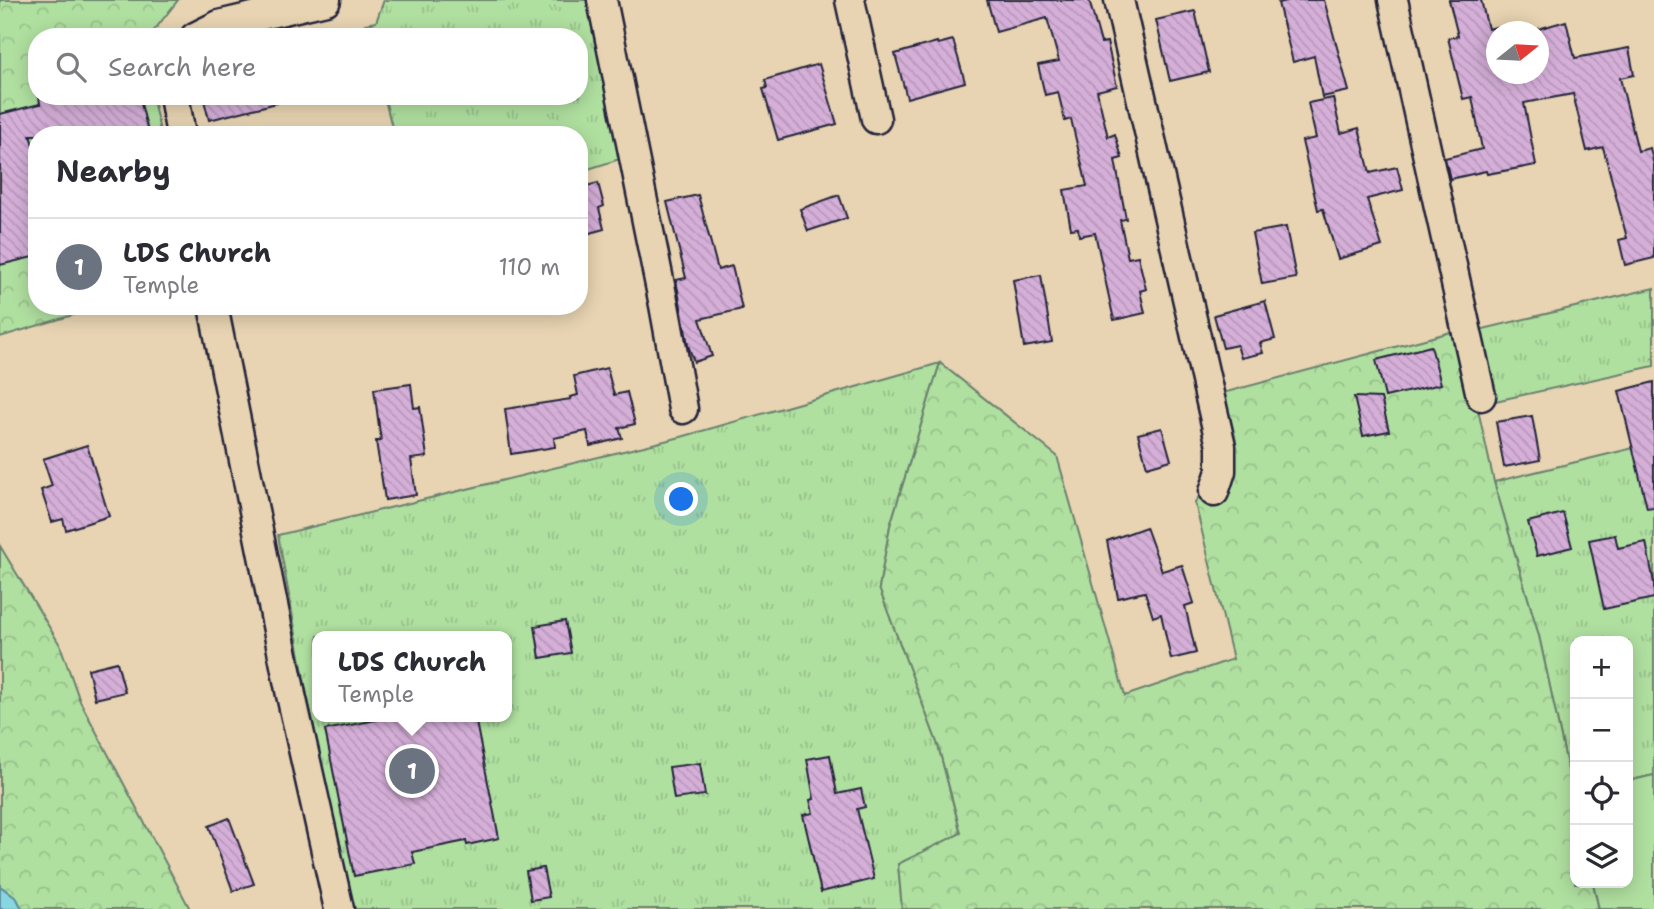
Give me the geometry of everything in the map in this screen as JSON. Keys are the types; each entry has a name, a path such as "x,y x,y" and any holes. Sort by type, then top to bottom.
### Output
{"street":[{"path":"209,21 326,0"},
{"path":"602,0 662,292 683,409"},
{"path":"850,0 876,119"},
{"path":"1119,0 1221,446 1221,471 1214,492"},
{"path":"1393,0 1481,396"},
{"path":"176,105 179,126"},
{"path":"215,315 286,668 339,909"}],"green space":[{"path":"0,0 178,0 156,28 28,28 28,105 154,105 159,126 28,126 28,315 73,315 0,337"},
{"path":"384,0 592,0 626,157 588,169 588,126 392,126 386,105 588,105 588,28 366,28 365,24 376,22"},
{"path":"1654,288 1654,366 1477,405 1451,332 1475,331"},
{"path":"1451,332 1477,405 1494,482 1539,636 1570,779 1570,888 1594,888 1599,909 902,909 898,864 961,833 938,745 879,588 890,526 940,363 1057,456 1125,696 1233,659 1195,503 1215,470 1204,398"},
{"path":"940,363 890,526 879,588 938,745 961,834 898,864 902,909 353,909 313,722 512,722 512,631 312,631 312,718 278,535 681,437"},
{"path":"1654,443 1654,775 1633,780 1633,636 1570,636 1570,779 1539,636 1494,482"},
{"path":"0,546 60,645 80,701 190,909 22,909 17,899 0,886"},
{"path":"1654,775 1654,909 1599,909 1594,888 1633,888 1633,780"}],"water":[{"path":"0,886 17,899 22,909 0,909"}],"building":[{"path":"987,0 1089,0 1101,43 1107,42 1117,86 1097,91 1108,137 1115,134 1122,158 1115,160 1126,219 1120,220 1128,258 1138,256 1146,289 1140,291 1145,313 1114,320 1095,233 1079,236 1078,228 1071,229 1064,190 1087,186 1071,119 1065,121 1058,92 1045,95 1038,65 1059,61 1047,18 996,32"},
{"path":"1290,0 1324,0 1349,91 1322,97 1314,56 1293,62 1278,3"},
{"path":"1449,0 1481,0 1486,21 1486,84 1549,84 1549,26 1566,21 1575,58 1629,48 1634,75 1620,78 1638,151 1650,148 1654,165 1654,258 1625,265 1619,240 1627,238 1603,147 1587,151 1573,94 1524,103 1536,165 1487,174 1486,171 1450,179 1445,158 1482,149 1472,97 1463,99 1448,38 1458,36"},
{"path":"1195,11 1209,72 1170,81 1156,20"},
{"path":"953,40 965,82 907,98 895,54"},
{"path":"819,64 837,124 778,140 763,89 767,88 765,80"},
{"path":"1333,98 1341,133 1359,128 1370,173 1397,167 1403,190 1367,199 1382,246 1338,259 1323,209 1318,210 1302,141 1316,138 1308,103"},
{"path":"36,105 141,105 147,126 28,126 28,258 0,265 0,114"},
{"path":"205,105 269,105 209,120"},
{"path":"598,183 604,206 599,208 604,229 588,233 588,186"},
{"path":"698,195 718,270 732,266 742,309 700,319 712,356 694,362 688,345 676,280 686,278 667,202"},
{"path":"839,195 847,218 808,231 800,209"},
{"path":"1286,227 1296,278 1262,284 1252,233"},
{"path":"1041,275 1052,342 1024,347 1013,280"},
{"path":"1265,301 1275,339 1260,343 1263,353 1241,358 1237,345 1223,348 1214,315"},
{"path":"1431,346 1441,384 1385,397 1376,360"},
{"path":"607,368 614,395 627,392 635,424 619,428 622,438 590,446 587,431 554,438 555,447 511,454 505,409 571,399 570,397 578,395 574,376"},
{"path":"1654,382 1654,507 1647,508 1619,391"},
{"path":"411,384 414,408 420,407 427,457 411,459 416,495 385,500 376,441 381,441 374,389"},
{"path":"1354,397 1381,398 1389,431 1363,436"},
{"path":"1532,416 1540,460 1504,467 1496,422"},
{"path":"1162,428 1171,460 1147,467 1138,434"},
{"path":"87,445 109,516 66,530 63,519 52,522 41,490 52,486 43,459"},
{"path":"1563,513 1572,547 1537,556 1528,522"},
{"path":"1146,527 1162,571 1182,565 1194,603 1185,606 1196,653 1171,659 1161,614 1153,617 1145,592 1118,598 1107,541"},
{"path":"1615,535 1618,548 1646,542 1654,583 1654,598 1604,609 1589,540"},
{"path":"565,621 571,653 540,658 535,626"},
{"path":"117,662 125,692 95,699 88,669"},
{"path":"366,722 476,722 499,838 467,845 466,841 412,852 415,864 354,876 325,730"},
{"path":"830,755 837,794 861,789 865,807 857,809 874,879 821,892 803,815 813,813 810,800 814,799 807,759"},
{"path":"700,763 705,795 674,799 669,767"},
{"path":"229,818 254,884 233,891 209,826"},
{"path":"543,868 549,897 531,900 526,871"}],"place":[{"name":"LDS Church","path":"412,771"}]}
